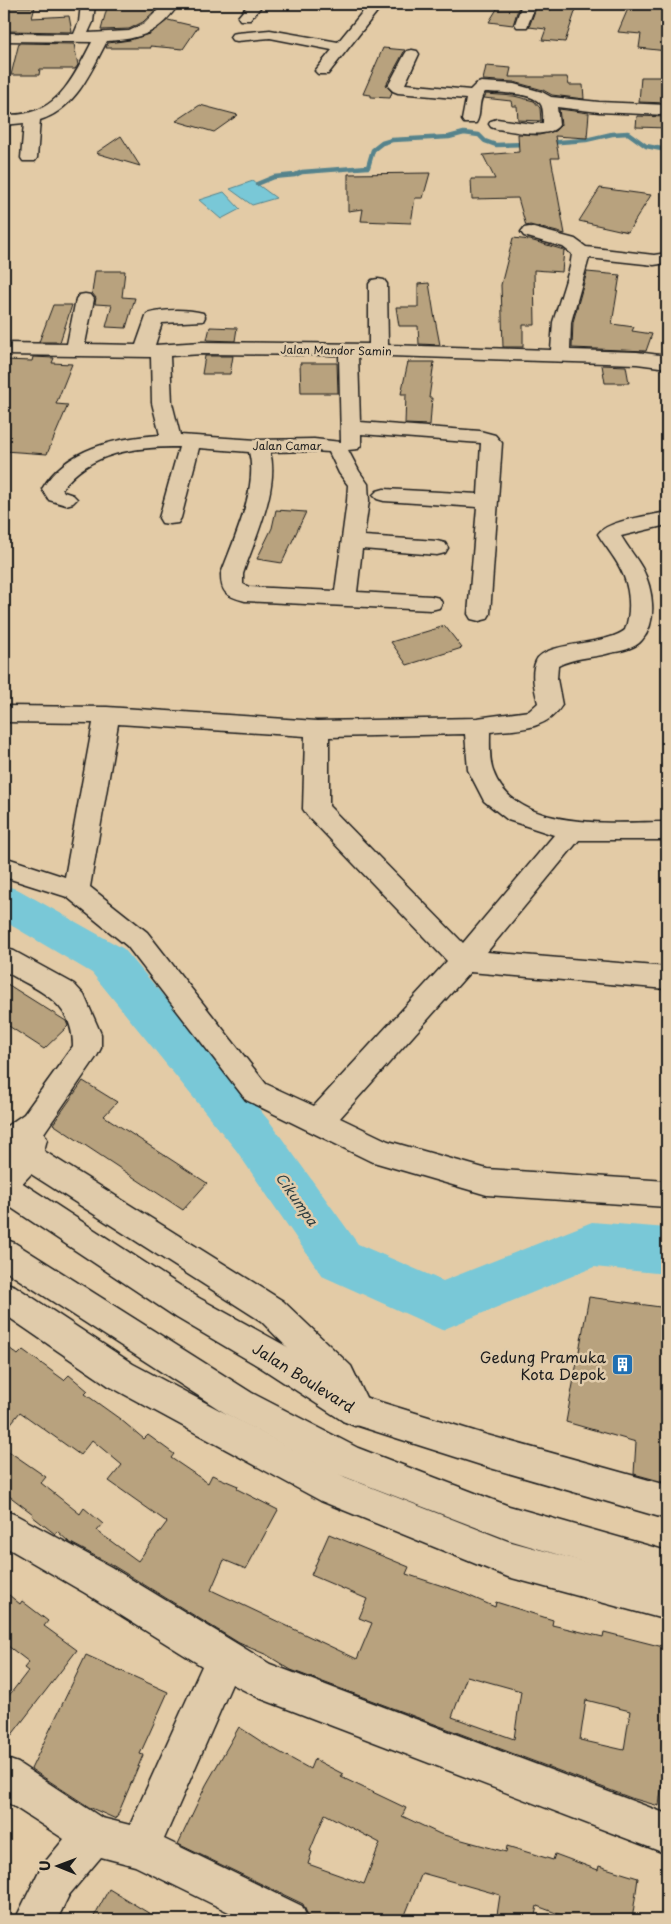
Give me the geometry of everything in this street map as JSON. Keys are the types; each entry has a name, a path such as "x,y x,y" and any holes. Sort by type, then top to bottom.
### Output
{"street":[{"path":"79,38 86,22 88,4"},
{"path":"4,37 123,37 139,33 153,24 172,4"},
{"path":"245,17 256,4"},
{"path":"323,71 376,4 393,5"},
{"path":"522,24 529,4"},
{"path":"237,37 270,34 342,46"},
{"path":"4,120 32,117 47,112 64,98 102,37"},
{"path":"412,54 396,86 398,88 474,95"},
{"path":"470,120 474,95 480,88 486,87 514,89 537,95 547,101 667,110"},
{"path":"497,124 532,129 549,127 551,125 551,112 547,101"},
{"path":"30,158 32,117"},
{"path":"530,232 569,243 582,252 654,260 667,258"},
{"path":"560,356 562,322 582,252"},
{"path":"378,284 380,350"},
{"path":"75,349 86,299"},
{"path":"170,518 189,449 180,442 169,424 162,406 160,377 152,351 154,318 196,317"},
{"name":"Jalan Mandor Samin","path":"4,349 152,351 202,348 348,349 638,358 667,362"},
{"path":"348,349 351,437 488,440 492,444 479,614"},
{"name":"Jalan Camar","path":"66,499 56,496 52,489 56,482 76,464 105,448 129,443 180,442 258,446 323,444 337,448 349,473 358,484 345,598"},
{"path":"258,446 262,454 263,474 232,574 232,587 245,594 431,603"},
{"path":"384,495 488,501"},
{"path":"4,714 107,714 318,728 477,726 536,718 550,705 545,679 546,662 557,655 603,647 632,637 638,628 640,616 634,573 609,534 615,530 649,524 667,518"},
{"path":"352,542 436,548"},
{"path":"76,890 107,714"},
{"path":"477,726 480,770 493,795 517,814 572,831 667,831"},
{"path":"318,728 316,809 464,961 667,978"},
{"path":"319,1121 464,961 572,831"},
{"path":"4,867 76,890 137,939 256,1092 381,1152 487,1182 667,1194"},
{"path":"4,958 64,992 74,1003 88,1034 87,1048 35,1123 10,1146 4,1182"},
{"path":"10,1146 272,1311 339,1378 355,1410"},
{"name":"Jalan Boulevard","path":"4,1187 188,1308 272,1356 355,1410 667,1502"},
{"path":"4,1253 240,1404 347,1460 509,1523 667,1570"},
{"path":"4,1296 121,1375 333,1489 508,1559 667,1602"},
{"path":"4,1527 98,1580 224,1659 260,1679 667,1834"},
{"path":"140,1848 224,1659"},
{"path":"4,1777 93,1835 140,1848 288,1920"},
{"path":"34,1920 55,1880 93,1835"}],"water":[{"path":"253,181 276,198 252,205 230,189"},
{"path":"224,192 240,209 221,219 199,200"}],"building":[{"path":"108,4 162,4 143,22 129,29 101,30"},
{"path":"500,4 519,6 513,25 489,22"},
{"path":"630,4 667,4 667,51 639,48 641,34 618,32"},
{"path":"4,7 35,7 32,18 69,16 72,32 4,31"},
{"path":"552,7 576,9 565,42 542,40 546,29 529,27 536,8 551,10"},
{"path":"168,20 198,27 183,49 150,46 151,48 106,48 108,43 130,40 149,34"},
{"path":"19,43 74,44 78,65 75,69 40,69 39,75 11,75"},
{"path":"383,48 405,50 386,85 392,92 390,98 371,97 371,95 363,94"},
{"path":"486,66 511,68 509,77 567,77 569,85 583,85 584,99 552,95 543,90 514,82 483,80"},
{"path":"641,77 667,77 667,103 639,102"},
{"path":"486,94 514,96 534,101 540,108 541,121 518,120 517,106 512,106 511,101 484,98"},
{"path":"200,105 238,115 214,132 176,121"},
{"path":"559,109 589,113 587,138 555,136 559,158 551,158 565,234 530,225 526,226 518,198 472,199 471,179 495,179 483,155 519,152 518,134 539,135 555,131 561,125"},
{"path":"637,116 667,117 667,128 636,127"},
{"path":"121,136 140,166 96,153"},
{"path":"430,173 423,198 415,198 411,223 361,221 363,209 348,211 348,174"},
{"path":"600,188 651,195 628,232 579,221"},
{"path":"513,238 530,240 564,250 562,272 534,270 535,325 523,325 523,347 503,347 501,285"},
{"path":"95,271 125,271 122,297 135,298 126,328 106,327 112,305 95,304 96,298 92,293"},
{"path":"587,272 620,275 612,324 634,327 632,331 652,334 646,351 572,348 573,322"},
{"path":"429,283 440,345 419,344 418,326 399,326 396,307 418,307 418,284"},
{"path":"53,305 72,305 60,342 39,342"},
{"path":"210,327 237,328 235,341 207,340"},
{"path":"205,356 233,356 230,374 202,374"},
{"path":"33,357 54,358 52,363 72,364 56,404 68,405 47,454 4,451 4,360 32,361"},
{"path":"408,362 434,362 429,398 432,398 430,425 405,424 406,394 401,394"},
{"path":"300,363 337,363 338,393 301,393"},
{"path":"602,365 626,366 629,383 605,383"},
{"path":"276,510 306,512 282,563 257,559 272,528"},
{"path":"445,626 462,648 407,665 391,642"},
{"path":"4,982 66,1021 68,1026 44,1049 4,1023"},
{"path":"83,1081 117,1102 104,1116 207,1183 183,1210 53,1124"},
{"name":"Gedung Pramuka Kota Depok","path":"589,1297 667,1308 667,1483 634,1474 636,1442 566,1422"},
{"path":"4,1344 18,1355 23,1350 64,1380 69,1375 88,1391 85,1394 144,1439 148,1435 174,1454 171,1458 208,1483 212,1475 238,1486 237,1489 278,1510 246,1569 224,1560 211,1590 357,1659 372,1623 359,1618 367,1599 311,1575 329,1534 409,1567 406,1574 458,1591 495,1607 496,1602 553,1620 552,1625 603,1637 604,1632 667,1648 667,1742 659,1806 631,1798 291,1670 267,1655 239,1643 112,1565 69,1542 57,1531 55,1534 4,1492 4,1448 46,1477 41,1483 80,1514 84,1508 103,1524 97,1531 138,1561 167,1522 109,1481 122,1465 92,1440 80,1455 20,1412 4,1432","holes":["467,1676 521,1691 514,1739 452,1717","586,1700 630,1711 624,1750 580,1740"]},
{"path":"4,1591 20,1604 22,1601 48,1621 44,1626 77,1650 4,1745 4,1702 28,1671 24,1668 29,1662 4,1643"},
{"path":"86,1655 168,1692 140,1754 143,1755 116,1819 89,1807 31,1769"},
{"path":"239,1727 310,1769 314,1759 343,1774 341,1777 406,1808 402,1816 440,1834 506,1852 507,1846 553,1860 555,1854 598,1870 599,1866 638,1878 632,1920 575,1920 537,1906 534,1920 515,1920 497,1915 500,1895 422,1873 403,1920 316,1920 309,1918 303,1904 178,1844 206,1785","holes":["325,1814 380,1843 364,1884 308,1864 312,1852 310,1851"]},
{"path":"109,1889 160,1920 92,1920"}],"waterway":[{"path":"257,184 274,177 295,175 302,172 368,167 373,150 382,143 392,140 449,137 464,133 479,135 485,141 496,145 528,144"},
{"path":"547,143 586,140 612,134 628,133 646,146 667,150"},
{"name":"Cikumpa","path":"4,901 108,961 253,1136 340,1260 442,1306 592,1244 667,1251"}],"place":[{"name":"Gedung Pramuka Kota Depok","path":"622,1365"}]}
